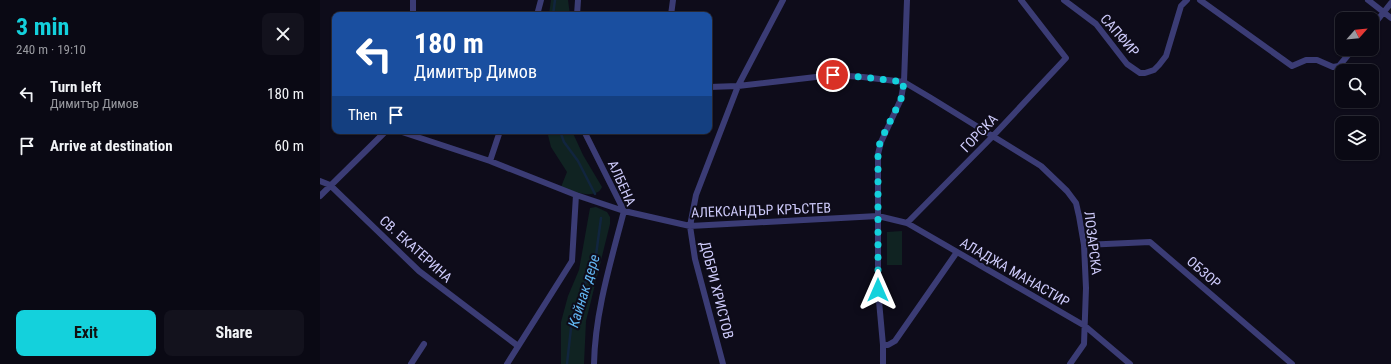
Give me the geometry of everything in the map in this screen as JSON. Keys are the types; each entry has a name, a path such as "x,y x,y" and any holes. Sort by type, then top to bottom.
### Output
{"street":[{"path":"412,12 413,0"},
{"path":"538,12 541,0"},
{"path":"577,12 578,0"},
{"path":"671,12 673,0"},
{"name":"ДОБРИ ХРИСТОВ","path":"723,364 695,259 690,226 696,195 738,86 783,0"},
{"path":"883,364 883,345 878,290 878,154 880,142 901,99 904,82 907,0"},
{"name":"ГОРСКА","path":"907,223 993,136 1066,58 1021,0"},
{"name":"САПФИР","path":"1064,0 1096,24 1127,64 1140,73 1154,70 1166,56 1181,6 1187,0"},
{"path":"1200,0 1292,66 1306,60 1317,60 1333,67 1338,66 1347,56"},
{"path":"1368,0 1391,18"},
{"path":"1379,18 1391,3"},
{"path":"712,87 738,86 833,75 904,82"},
{"name":"ЛОЗАРСКА","path":"904,82 1041,166 1067,191 1076,203 1084,245 1086,288 1085,326 1084,344 1070,364"},
{"path":"320,196 383,134"},
{"name":"АЛЕКСАНДЪР КРЪСТЕВ","path":"412,134 490,161 576,195 624,211 690,226 878,216"},
{"path":"490,161 499,134"},
{"name":"АЛБЕНА","path":"586,134 624,211 602,297 594,351 594,364"},
{"name":"СВ. ЕКАТЕРИНА","path":"320,181 330,185 419,271 518,346"},
{"path":"507,364 572,261 576,195"},
{"name":"АЛАДЖА МАНАСТИР","path":"878,216 907,223 1085,326 1130,364"},
{"name":"ОБЗОР","path":"1084,245 1150,242 1292,364"},
{"path":"883,345 888,345 894,340 957,252"},
{"path":"411,364 424,344"}],"green space":[{"path":"551,0 568,0 570,12 549,12"},
{"path":"548,134 573,134 583,155 602,187 599,191 595,193 583,194 561,187 567,172 551,147"},
{"path":"596,207 607,212 610,217 610,224 586,321 584,364 561,364 561,322 568,296 579,270 590,208"},
{"path":"902,231 902,265 887,265 887,232"}],"waterway":[{"name":"Кайнак дере","path":"553,12 555,0"},
{"name":"Кайнак дере","path":"561,134 564,142 578,161 595,194"},
{"name":"Кайнак дере","path":"567,364 571,328 596,255 601,218"}],"route":[{"path":"833,75 904,82 901,99 880,142 878,154 878,290"}]}
